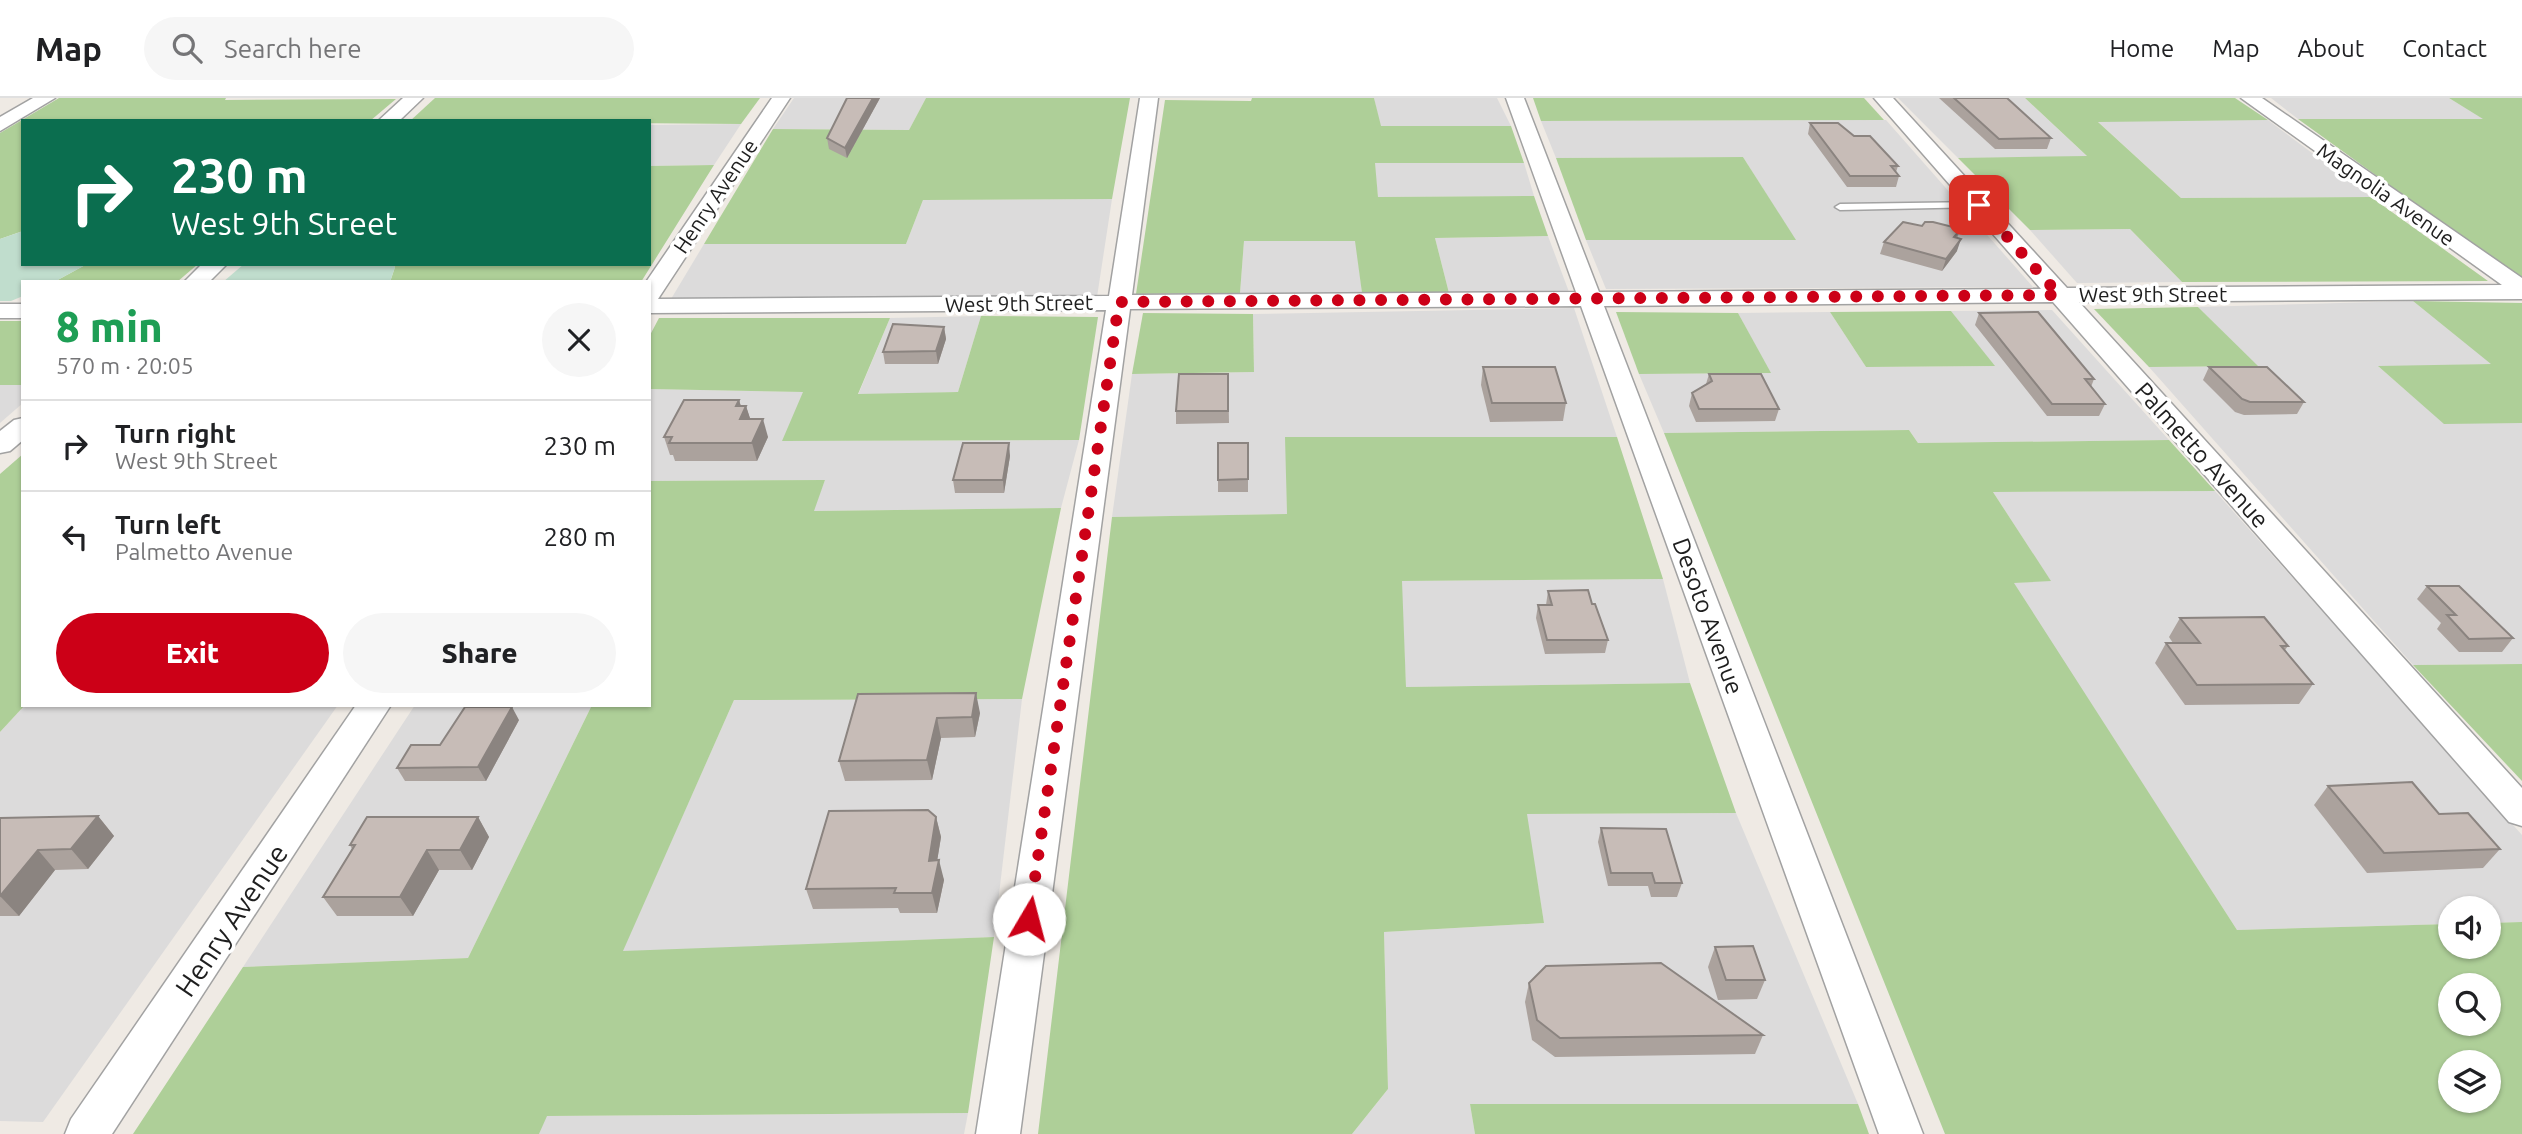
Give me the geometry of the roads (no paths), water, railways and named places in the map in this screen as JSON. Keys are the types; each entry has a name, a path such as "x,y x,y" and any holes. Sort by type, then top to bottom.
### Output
{"street":[{"path":"0,125 46,98"},
{"path":"389,119 414,98"},
{"name":"Henry Avenue","path":"651,292 781,98"},
{"path":"998,1134 1149,98"},
{"name":"Desoto Avenue","path":"1515,98 1901,1134"},
{"name":"Palmetto Avenue","path":"1883,98 2522,811"},
{"name":"Magnolia Avenue","path":"2250,98 2522,291"},
{"path":"197,280 214,266"},
{"name":"West 9th Street","path":"651,306 2522,291"},
{"path":"0,311 21,311"},
{"path":"0,445 21,428"},
{"name":"Henry Avenue","path":"87,1134 373,707"}],"lane":[{"path":"1840,207 1979,205"}]}
